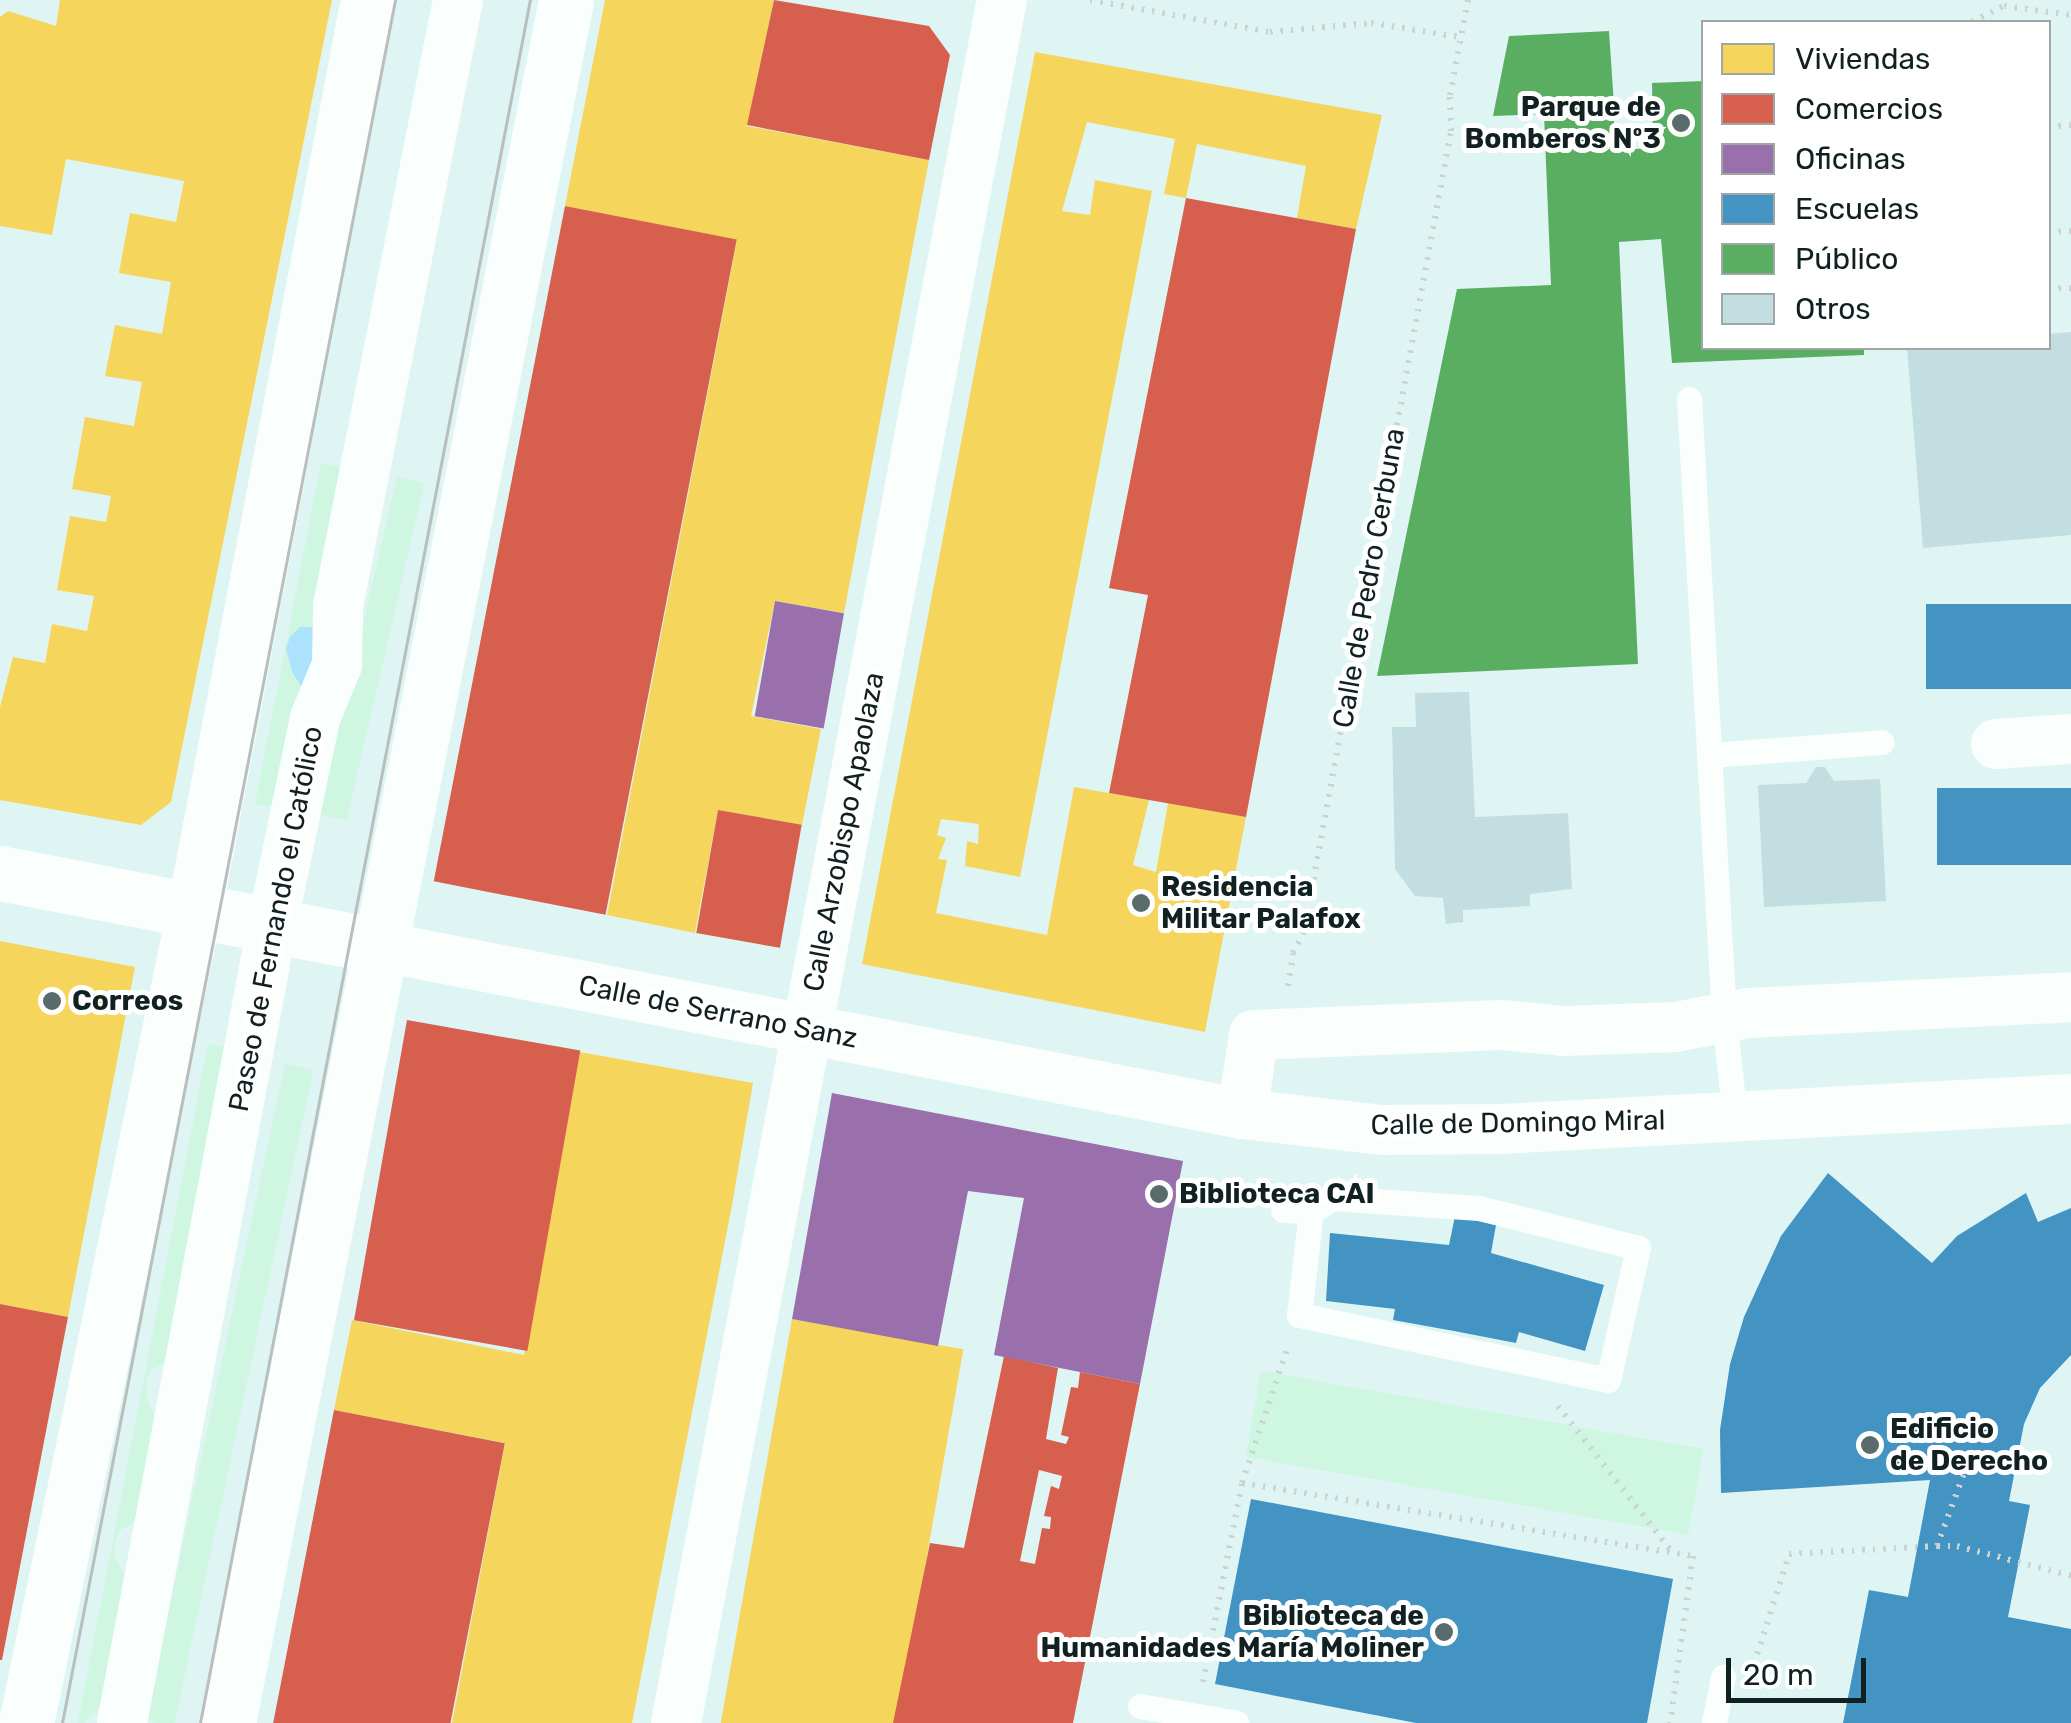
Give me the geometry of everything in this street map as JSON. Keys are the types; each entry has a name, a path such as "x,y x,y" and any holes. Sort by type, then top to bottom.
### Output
{"main road":[{"path":"26,1723 194,910 368,0"},
{"path":"228,1723 566,0"},
{"name":"Calle de Serrano Sanz","path":"0,873 378,946"}],"street":[{"name":"Paseo de Fernando el Católico","path":"122,1723 272,926 316,718 338,666 338,606 458,0"},
{"name":"Calle Arzobispo Apaolaza","path":"676,1723 1002,0"},
{"path":"1996,744 2071,739"},
{"name":"Calle de Serrano Sanz","path":"378,946 1242,1114"},
{"path":"1242,1114 1268,1035 1501,1025 1564,1030 1676,1028 1724,1018 2071,997"},
{"name":"Calle de Domingo Miral","path":"1242,1114 1382,1130 1501,1129 2071,1100"}],"lane":[{"path":"1689,399 1724,1018 1735,1117"},
{"path":"1710,755 1882,742"},
{"path":"1282,1210 1311,1211 1333,1198 1479,1208 1638,1248 1608,1380 1299,1315 1311,1211"},
{"path":"1714,1723 1722,1678"},
{"path":"1140,1706 1237,1723"}],"path":[{"path":"1090,0 1270,32 1370,23 1460,37"},
{"name":"Calle de Pedro Cerbuna","path":"1268,1035 1292,954 1304,930 1451,132 1450,94 1468,0"},
{"path":"1976,20 2004,6 2071,16"},
{"path":"1198,1716 1242,1483 1299,1315"},
{"path":"1523,1362 1672,1552"},
{"path":"1937,1546 1968,1465"},
{"path":"1242,1483 1693,1556 1670,1723"},
{"path":"1750,1678 1789,1554 1957,1546 2071,1576"}],"green space":[{"path":"321,463 347,469 317,627 300,627 287,642 290,666 303,689 279,808 255,804"},
{"path":"397,477 424,483 346,820 319,814"},
{"path":"208,1044 236,1049 165,1363 151,1370 146,1380 147,1400 156,1419 135,1522 119,1531 114,1545 115,1559 127,1578 104,1703 84,1723 78,1723"},
{"path":"285,1064 313,1070 175,1723 145,1720"},
{"path":"1261,1371 1703,1449 1688,1535 1246,1457"}],"water":[{"path":"300,627 317,627 325,634 303,689 292,672 286,648"}],"building: Viviendas":[{"path":"60,0 332,0 171,802 141,825 0,800 0,707 13,657 45,663 52,624 87,631 94,596 57,590 70,516 106,522 111,496 72,489 85,417 134,426 142,382 105,376 115,325 162,334 171,282 119,273 130,213 176,222 184,181 66,159 52,235 0,226 0,17 8,11 56,26"},
{"path":"605,0 774,0 747,126 929,160 844,613 775,601 751,716 821,729 802,825 718,810 695,933 607,915 737,240 565,206"},
{"path":"1035,52 1382,115 1356,229 1297,218 1306,166 1197,144 1186,198 1164,194 1175,139 1087,122 1062,211 1090,215 1095,180 1152,191 1020,877 965,866 967,841 978,844 979,824 941,819 937,835 946,838 938,859 947,860 936,913 1047,935 1074,787 1149,800 1133,865 1156,872 1168,803 1246,817 1205,1032 862,964"},
{"path":"0,941 135,967 68,1317 0,1304"},
{"path":"580,1052 753,1083 732,1205 632,1723 452,1723 505,1443 334,1410 352,1320 524,1355"},
{"path":"792,1319 963,1349 897,1723 721,1723"}],"building: Comercios":[{"path":"774,0 929,26 950,55 929,160 747,125"},
{"path":"1186,198 1356,229 1246,817 1109,793 1148,595 1109,588"},
{"path":"565,206 737,239 606,915 434,881"},
{"path":"718,810 802,825 780,948 696,933"},
{"path":"407,1020 580,1051 527,1351 354,1320"},
{"path":"0,1304 68,1317 2,1660 0,1660"},
{"path":"1004,1356 1058,1368 1046,1439 1066,1444 1069,1437 1061,1435 1071,1387 1078,1388 1080,1372 1140,1384 1073,1723 893,1723 930,1543 964,1548","holes":["1039,1470 1062,1476 1059,1489 1051,1486 1044,1516 1051,1517 1050,1529 1042,1528 1035,1564 1020,1561"]},
{"path":"334,1410 505,1443 450,1723 273,1723"}],"building: Oficinas":[{"path":"775,601 844,613 824,728 755,716"},
{"path":"832,1093 1183,1161 1140,1384 994,1355 1024,1198 968,1191 938,1346 792,1319"}],"building: Escuelas":[{"path":"1926,604 2071,604 2071,689 1926,689"},
{"path":"1937,788 2071,788 2071,865 1937,865"},
{"name":"Edificio de Derecho","path":"1828,1173 1932,1263 1957,1236 2026,1193 2038,1222 2071,1208 2071,1355 2040,1388 2024,1424 2009,1501 2030,1505 2008,1617 2071,1629 2071,1723 1843,1723 1869,1590 1908,1597 1930,1480 1721,1493 1720,1430 1730,1364 1744,1317 1781,1236"},
{"path":"1455,1216 1496,1225 1491,1253 1604,1285 1585,1351 1519,1332 1516,1343 1393,1320 1395,1309 1326,1301 1330,1233 1449,1245"},
{"name":"Biblioteca de Humanidades María Moliner","path":"1251,1499 1673,1579 1647,1723 1416,1723 1215,1684"}],"building: Público":[{"path":"1609,31 1617,150 1653,148 1652,83 1701,81 1701,350 1864,350 1864,355 1672,363 1661,239 1619,242 1638,664 1377,676 1457,289 1551,285 1544,114 1493,116 1509,36"}],"building: Otros":[{"path":"2071,332 2071,535 1923,548 1907,350 2051,350 2051,334"},
{"path":"1469,692 1475,817 1568,813 1572,889 1530,894 1530,906 1463,910 1463,922 1446,924 1443,898 1415,896 1395,869 1392,727 1416,727 1415,693"},
{"path":"1816,767 1825,767 1834,781 1880,779 1886,901 1764,907 1758,785 1806,783"}],"tram line":[{"path":"62,1723 395,0"},
{"path":"200,1723 530,0"}],"place":[{"name":"Parque de Bomberos Nº3","path":"1681,123"},
{"name":"Residencia Militar Palafox","path":"1141,903"},
{"name":"Correos","path":"52,1001"},
{"name":"Biblioteca CAI","path":"1159,1194"},
{"name":"Edificio de Derecho","path":"1870,1445"},
{"name":"Biblioteca de Humanidades María Moliner","path":"1444,1632"}]}
